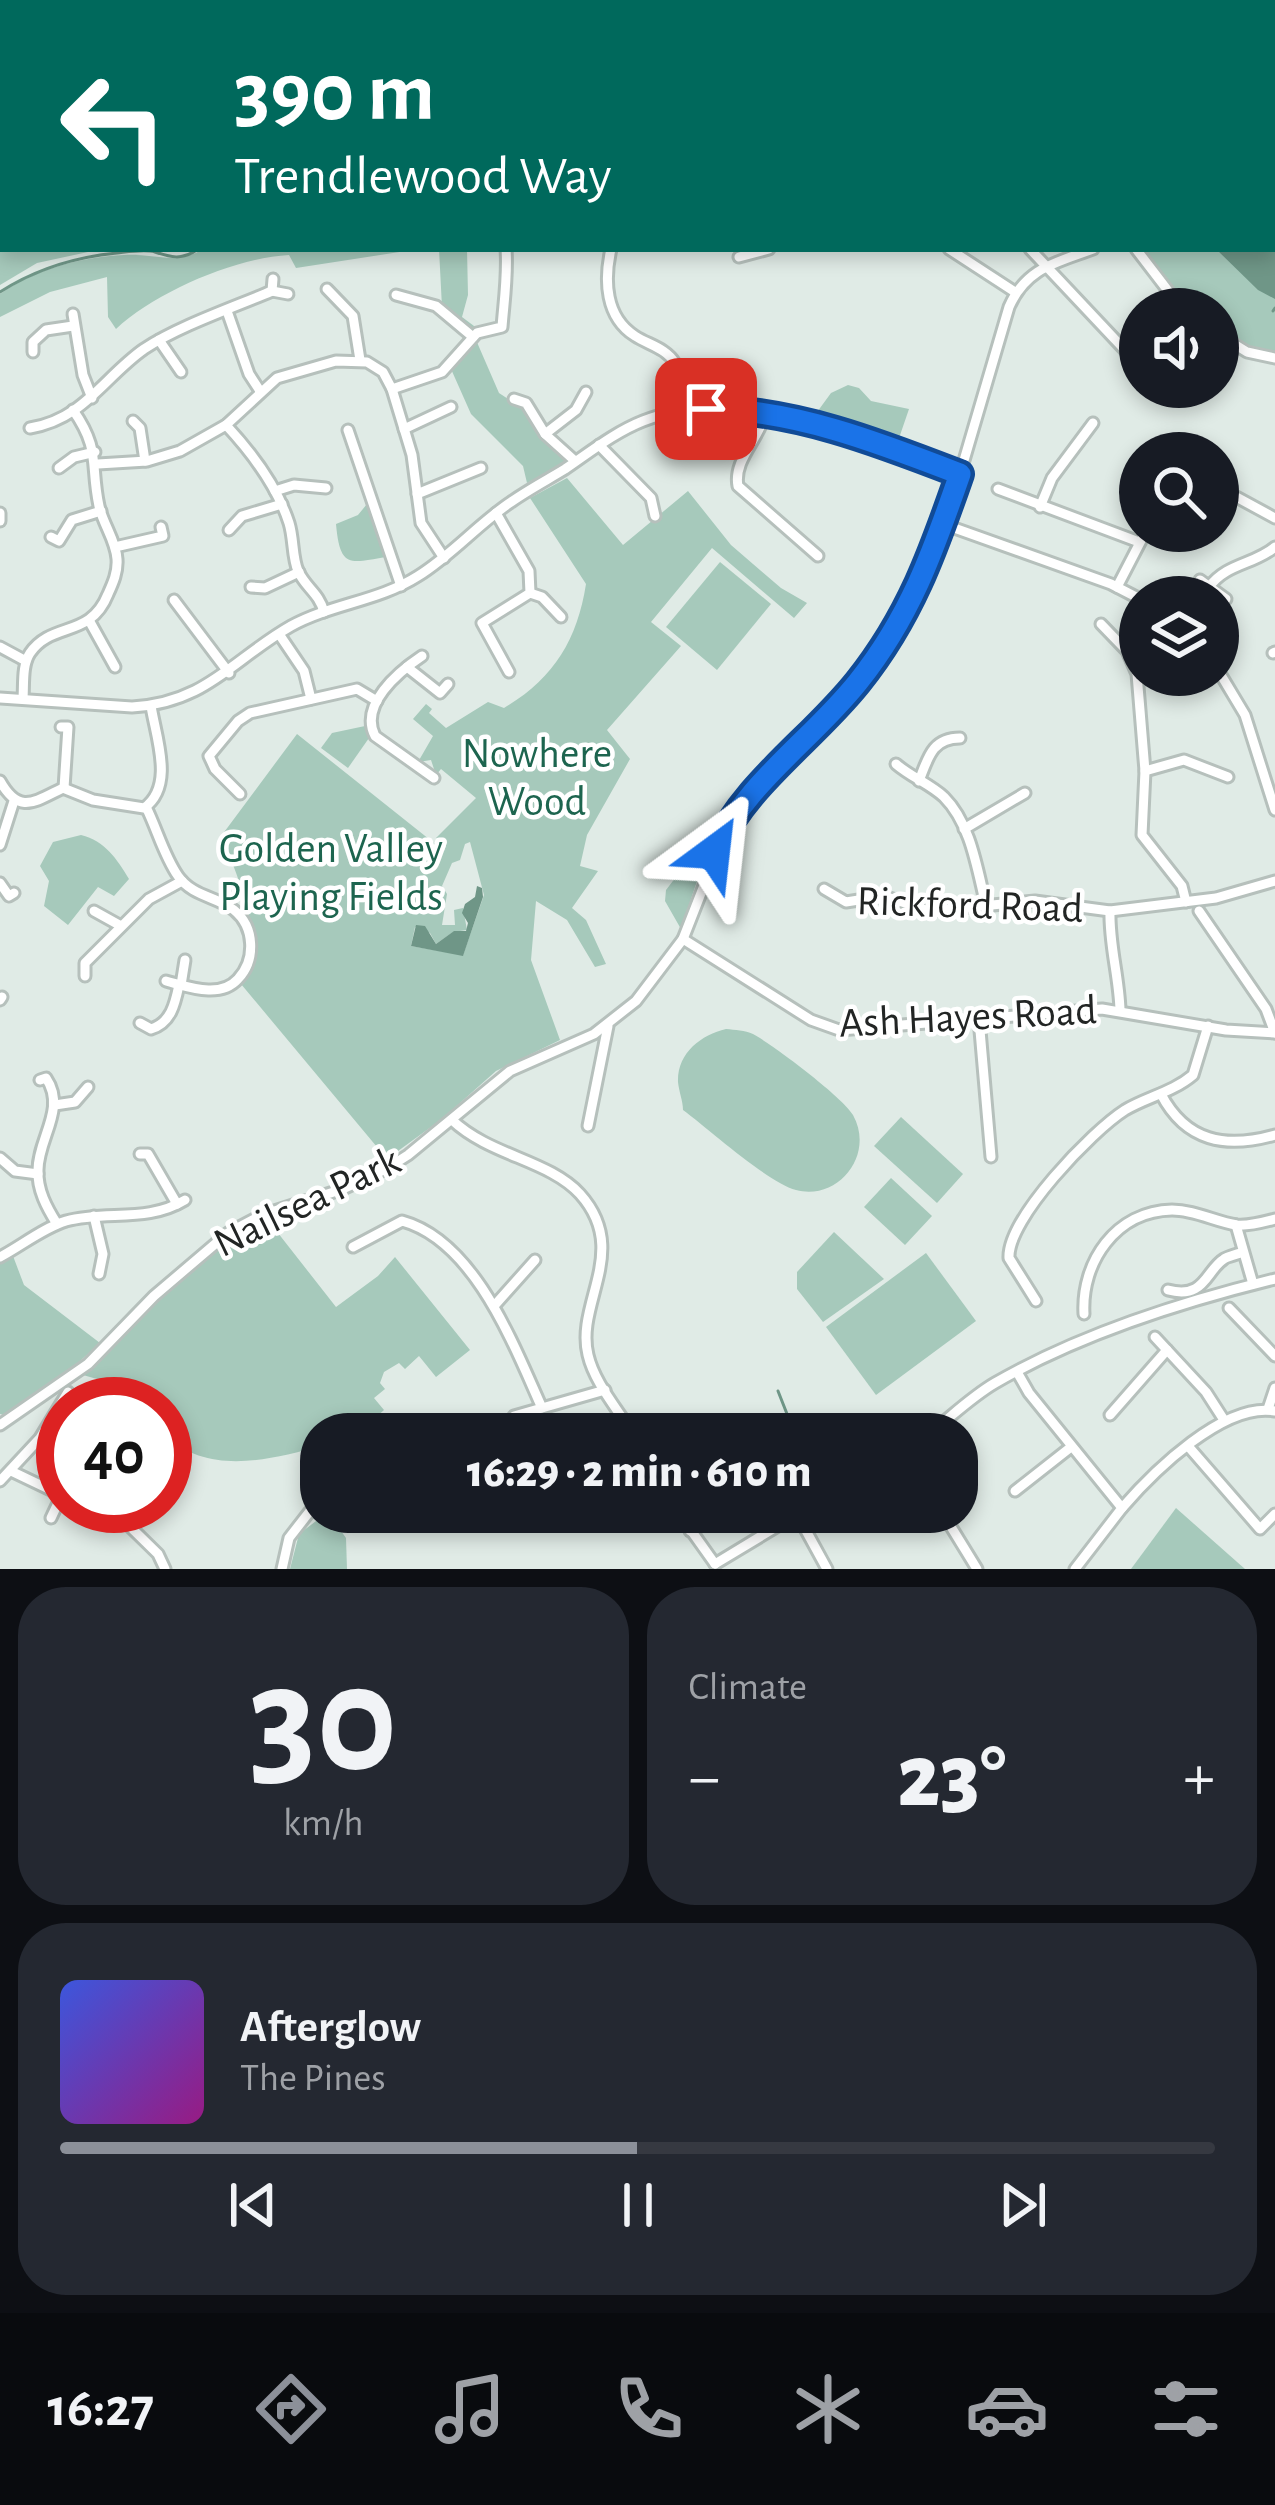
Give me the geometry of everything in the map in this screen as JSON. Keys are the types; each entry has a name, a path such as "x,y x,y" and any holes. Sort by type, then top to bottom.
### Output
{"street":[{"path":"392,388 442,372 481,331 503,326 506,252"},
{"path":"611,252 608,306 628,331 662,350 676,365 686,410"},
{"path":"739,257 758,252"},
{"path":"954,252 1016,292"},
{"path":"1033,252 1119,343"},
{"path":"588,1126 608,1025 635,1001 683,939 733,814 839,703 881,651 916,595 960,474 1016,292 1029,275 1046,265 1084,252"},
{"path":"1138,252 1166,288"},
{"path":"35,424 92,398 159,340 227,311 272,285 288,294"},
{"path":"327,290 355,320 360,360"},
{"path":"403,294 440,308 472,338"},
{"path":"227,311 249,374 260,391"},
{"path":"33,352 32,344 42,332 73,320 92,398"},
{"path":"159,340 182,372"},
{"path":"1239,346 1275,358"},
{"path":"98,464 145,461 188,448 226,425 274,380 336,361 360,360 382,370 392,388 422,526 444,558"},
{"path":"545,434 578,408 586,392"},
{"path":"514,399 529,398 545,434 575,461"},
{"path":"404,429 451,407"},
{"path":"0,698 151,706 196,692 279,634 324,612 401,586 444,558 496,513 643,420 686,410 733,409 878,442 960,474"},
{"path":"23,698 26,661 40,643 90,622 103,607 115,577 115,547 100,512 98,464 73,410"},
{"path":"765,415 757,439 737,467 739,488 818,556"},
{"path":"133,421 140,428 145,461"},
{"path":"226,425 282,504 298,572 319,596 324,612"},
{"path":"1040,507 1052,478 1092,429"},
{"path":"348,430 401,586"},
{"path":"599,446 649,496 655,516"},
{"path":"58,469 74,457 94,452"},
{"path":"417,494 477,473"},
{"path":"275,491 297,485 326,488"},
{"path":"1005,489 1119,535"},
{"path":"1239,498 1275,518"},
{"path":"229,530 234,517 282,504"},
{"path":"51,536 59,541 72,520 100,512"},
{"path":"496,513 530,572 530,593"},
{"path":"943,524 1117,587 1133,552"},
{"path":"115,547 163,536 161,527"},
{"path":"1215,576 1275,547"},
{"path":"255,591 298,572"},
{"path":"530,593 557,604 561,617"},
{"path":"509,672 477,626 530,593"},
{"path":"180,603 229,673"},
{"path":"90,622 116,669"},
{"path":"1101,624 1114,630 1136,669 1145,771 1141,832 1182,886 1186,902"},
{"path":"279,634 304,671 311,699"},
{"path":"0,647 26,661"},
{"path":"422,656 376,701 370,718 373,734 429,772"},
{"path":"407,667 436,698 448,684"},
{"path":"240,794 213,767 211,751 247,715 359,689 376,701"},
{"path":"1234,696 1245,715 1275,810"},
{"path":"64,788 97,801 146,807 154,800 162,781 151,706"},
{"path":"62,727 68,728 64,788"},
{"path":"919,782 933,748 952,734"},
{"path":"1145,771 1184,760 1225,772"},
{"path":"896,764 943,797 964,829 986,905"},
{"path":"0,781 14,801"},
{"path":"14,801 42,800 64,788"},
{"path":"964,829 1020,800"},
{"path":"0,844 14,801"},
{"path":"146,807 182,880 202,897 236,912 251,946 245,970 231,985 207,991 166,981"},
{"path":"85,976 81,961 152,897 182,880"},
{"name":"Rickford Road","path":"824,894 846,902 884,896 929,911 1035,901 1110,910 1216,898 1275,881"},
{"path":"0,883 9,896 14,893"},
{"path":"1110,910 1109,939 1118,969 1120,1010"},
{"path":"94,911 121,926"},
{"path":"1198,911 1266,1009 1275,1033"},
{"name":"Ash Hayes Road","path":"683,939 828,1028 881,1029 1034,1012 1120,1010 1208,1027 1275,1033"},
{"path":"147,1030 161,1026 169,1017 184,961"},
{"path":"979,1019 991,1157"},
{"name":"Nailsea Park","path":"0,1425 88,1364 154,1296 228,1233 262,1215 374,1176 409,1155 517,1066 608,1025"},
{"path":"1036,1300 1009,1258 1010,1242 1055,1176 1117,1117 1195,1073 1208,1027"},
{"path":"45,1076 55,1105 38,1174 57,1224"},
{"path":"55,1105 75,1102 90,1084"},
{"path":"1161,1094 1179,1120 1217,1141 1244,1144 1275,1135"},
{"path":"452,1120 479,1142 562,1180 580,1194 593,1214 601,1250 586,1350 619,1413"},
{"path":"0,1257 57,1224 94,1216 150,1215 181,1202 148,1152"},
{"path":"0,1158 15,1171 38,1174"},
{"path":"1084,1314 1084,1286 1093,1260 1133,1220 1174,1210 1235,1225 1275,1219"},
{"path":"94,1216 104,1270"},
{"path":"352,1247 401,1222 441,1243 494,1306 542,1408"},
{"path":"1235,1225 1253,1284"},
{"path":"1168,1289 1176,1293 1205,1283 1222,1260 1243,1252"},
{"path":"494,1306 531,1262"},
{"path":"1022,1281 1035,1273"},
{"path":"953,1413 1017,1372 1160,1312 1275,1279"},
{"path":"1233,1309 1275,1355"},
{"path":"1155,1336 1220,1409 1224,1420"},
{"path":"1114,1408 1167,1350"},
{"path":"1017,1372 1122,1508"},
{"path":"1075,1569 1122,1508 1188,1446 1224,1420 1271,1410 1275,1388"},
{"path":"524,1413 604,1390"},
{"path":"0,1481 36,1434"},
{"path":"1188,1446 1260,1529 1275,1514"},
{"path":"1014,1491 1072,1447"},
{"path":"11,1471 36,1482"},
{"path":"283,1569 289,1538 300,1525"},
{"path":"137,1533 158,1554 165,1569"},
{"path":"691,1533 714,1566 761,1533"},
{"path":"809,1533 827,1569"},
{"path":"955,1533 977,1569"}],"green space":[{"path":"0,252 88,252 37,263 0,285"},
{"path":"400,252 296,268 289,255 245,263 174,290 116,329 108,317 107,277 50,292 0,317 0,294 59,266 124,255"},
{"path":"439,252 467,252 468,295 462,317 478,329 472,335 442,307"},
{"path":"1134,252 1275,252 1275,361 1239,346 1239,288 1163,288"},
{"path":"476,340 499,393 522,408 534,428 564,453 564,464 527,483 523,466 471,414 451,369"},
{"path":"848,385 859,388 871,401 909,409 897,444 812,419 831,393"},
{"path":"567,478 623,545 688,491 731,545 781,588 807,603 794,618 712,548 651,622 681,646 607,730 630,759 587,835 580,866 598,871 572,908 586,920 606,964 595,967 567,920 536,901 531,960 560,1040 496,1071 387,1159 241,984 249,967 251,930 222,835 297,734 444,851 446,846 436,838 476,798 441,769 436,775 431,760 418,762 433,736 413,719 426,704 446,728 488,702 504,708 521,697 560,656 582,605 586,584 530,498","holes":["470,842 484,895 463,955 411,946 415,927 430,933 436,944 453,932 467,930 463,908 454,910 455,925 442,925 447,894 442,886 452,863 460,860"]},
{"path":"367,504 386,557 349,560 340,549 336,524 358,515"},
{"path":"720,562 771,604 717,670 666,627"},
{"path":"365,726 369,738 348,768 321,748 332,733"},
{"path":"715,826 719,828 681,929 665,901 666,890"},
{"path":"81,835 104,846 129,879 114,896 98,887 68,925 44,906 49,881 40,866 53,842"},
{"path":"726,1029 762,1040 853,1115 859,1145 856,1159 839,1181 812,1192 784,1185 683,1110 678,1082 686,1054 708,1036"},
{"path":"901,1117 963,1174 937,1203 874,1146"},
{"path":"891,1178 932,1216 905,1245 864,1207"},
{"path":"264,1220 277,1224 278,1233 336,1307 395,1257 470,1350 436,1377 419,1356 405,1369 399,1363 384,1372 380,1383 385,1389 374,1398 384,1410 381,1413 300,1413 300,1451 240,1461 200,1456 192,1452 192,1377 83,1375 217,1248"},
{"path":"834,1232 884,1279 823,1322 797,1289 797,1272"},
{"path":"926,1253 976,1321 876,1395 826,1327"},
{"path":"13,1256 24,1285 100,1343 62,1377 36,1377 36,1395 4,1415 0,1414 0,1262"},
{"path":"1176,1508 1245,1569 1131,1569"},
{"path":"342,1533 347,1569 290,1569 299,1534"}],"shaded area":[{"path":"1219,252 1275,252 1275,299 1258,290"},
{"path":"477,886 483,897 463,956 411,946 416,925 425,926 436,944 454,931 466,931 468,923 462,913"}],"waterway":[{"path":"0,292 56,265 133,252"},
{"path":"155,252 181,257 194,252"},
{"path":"778,1391 787,1413"}],"route":[{"path":"706,409 748,411 848,434 960,474 904,616 856,685 748,795 714,852"}],"park label":[{"name":"Nowhere Wood","path":"537,778"},
{"name":"Golden Valley Playing Fields","path":"331,873"}]}
